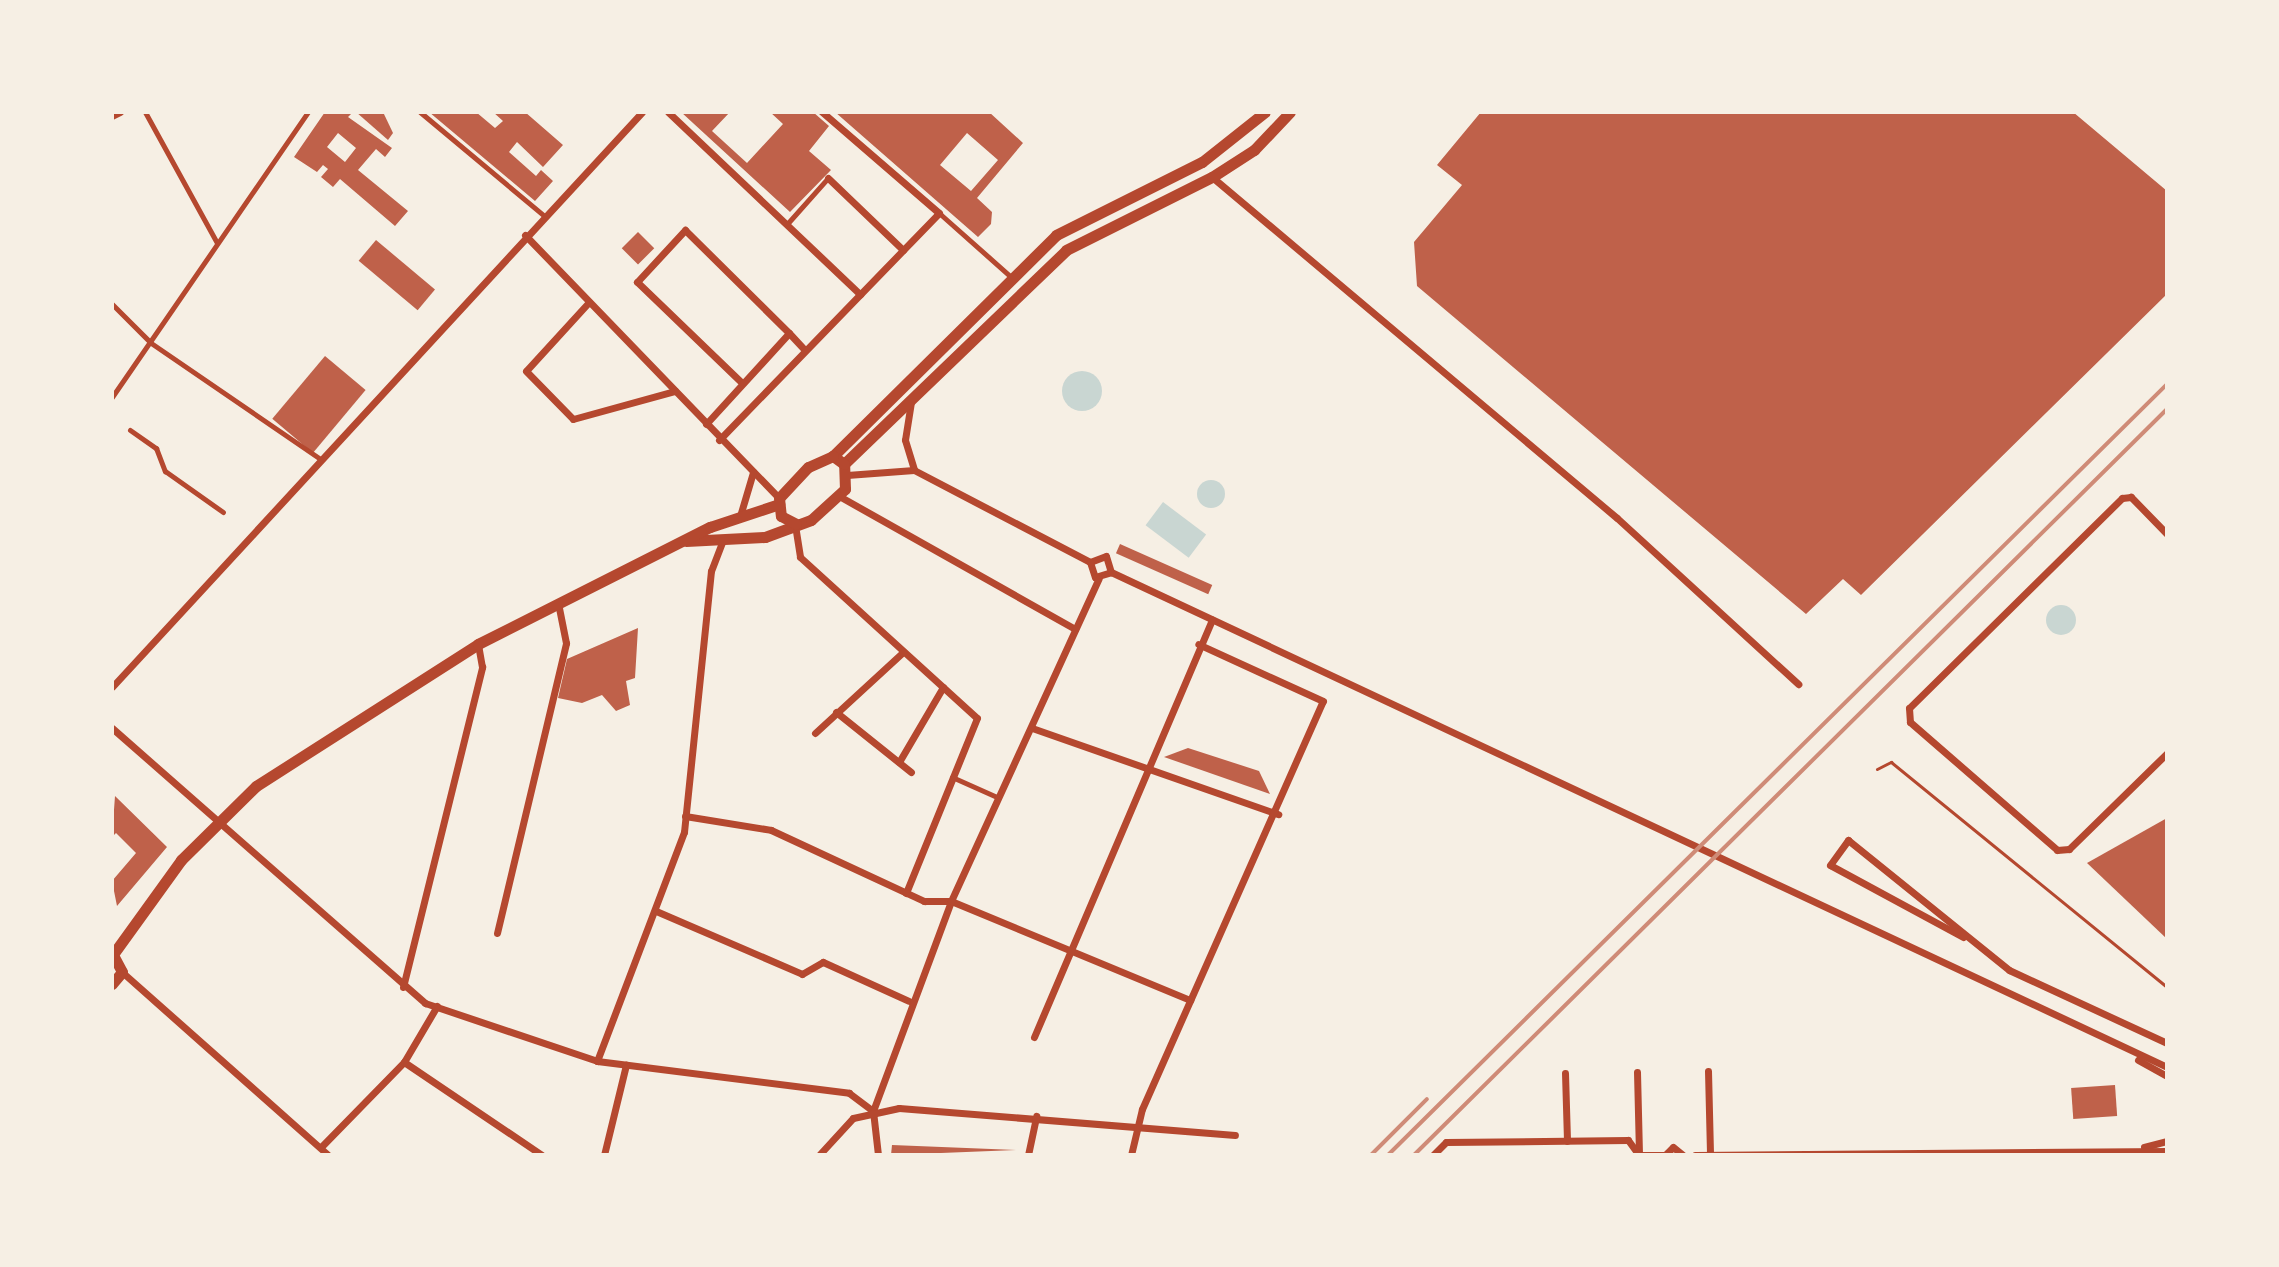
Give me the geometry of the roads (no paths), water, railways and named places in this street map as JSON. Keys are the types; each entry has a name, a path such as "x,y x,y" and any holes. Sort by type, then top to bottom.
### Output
{"main road":[{"path":"112,984 122,972 113,953 218,820 256,786 478,644 685,541 779,501 808,467 833,456 1010,276 1056,235 1202,162 1265,112"},
{"path":"685,541 722,543 796,524 839,496 845,470 1066,250 1212,177 1254,150 1290,112"},
{"path":"833,456 845,470"},
{"path":"779,501 781,516 796,524"}],"street":[{"path":"112,116 120,112"},
{"path":"145,112 217,243"},
{"path":"420,112 543,215"},
{"path":"112,687 543,215 642,112"},
{"path":"668,112 860,294"},
{"path":"822,112 1010,276"},
{"path":"112,397 304,114"},
{"path":"1212,177 1617,518 1798,684"},
{"path":"787,224 828,178 903,250"},
{"path":"719,440 939,213"},
{"path":"740,381 637,282 685,230 804,349"},
{"path":"525,235 779,501"},
{"path":"589,302 526,371 573,419 675,391"},
{"path":"112,304 151,343 322,460"},
{"path":"706,424 740,381 789,333"},
{"path":"911,402 905,440 914,470"},
{"path":"130,430 156,448 165,471 223,512"},
{"path":"845,470 914,470 1090,562 1099,578"},
{"path":"740,517 753,472"},
{"path":"839,496 1075,629"},
{"path":"2167,534 2131,497 2122,498 1909,708 1910,722 2057,850 2069,849 2167,753"},
{"path":"796,524 800,557 977,718 906,893"},
{"path":"597,1061 656,911 685,816 711,571 722,543"},
{"path":"1090,562 1106,556 1111,572 1388,700 2000,995 2167,1067"},
{"path":"878,1155 873,1111 909,1001 951,901 1099,578 1111,572"},
{"path":"497,933 566,643 558,603"},
{"path":"1034,1037 1153,767 1198,644 1212,619"},
{"path":"403,987 482,667 478,644"},
{"path":"1131,1155 1136,1124 1190,1000 1278,814 1323,701 1198,644"},
{"path":"815,733 903,652"},
{"path":"899,762 943,687"},
{"path":"836,712 911,772"},
{"path":"112,728 403,987 437,1006 597,1061 849,1093 873,1111"},
{"path":"1032,728 1153,767 1278,814"},
{"path":"951,776 999,798"},
{"path":"685,816 771,830 906,893 951,901 1190,1000"},
{"path":"1963,937 1830,865 1848,840 1963,937 2009,970 2167,1043"},
{"path":"656,911 802,974 823,962 909,1001"},
{"path":"122,972 328,1155"},
{"path":"321,1147 404,1062 437,1006"},
{"path":"2115,1047 2167,1076"},
{"path":"404,1062 542,1155"},
{"path":"604,1155 626,1065"},
{"path":"1708,1071 1710,1155"},
{"path":"1637,1072 1641,1155"},
{"path":"1565,1073 1567,1141"},
{"path":"819,1155 853,1118 873,1111 1036,1116 1235,1135"},
{"path":"1028,1155 1036,1116"},
{"path":"1433,1155 1446,1142 1628,1140 1641,1155 1665,1155 1673,1147 1683,1155"},
{"path":"2134,1149 2167,1141"},
{"path":"1695,1155 2167,1151"}],"railway":[{"path":"1388,1155 2167,384"},
{"path":"1414,1155 2167,409"},
{"path":"1371,1155 1427,1099"}]}
